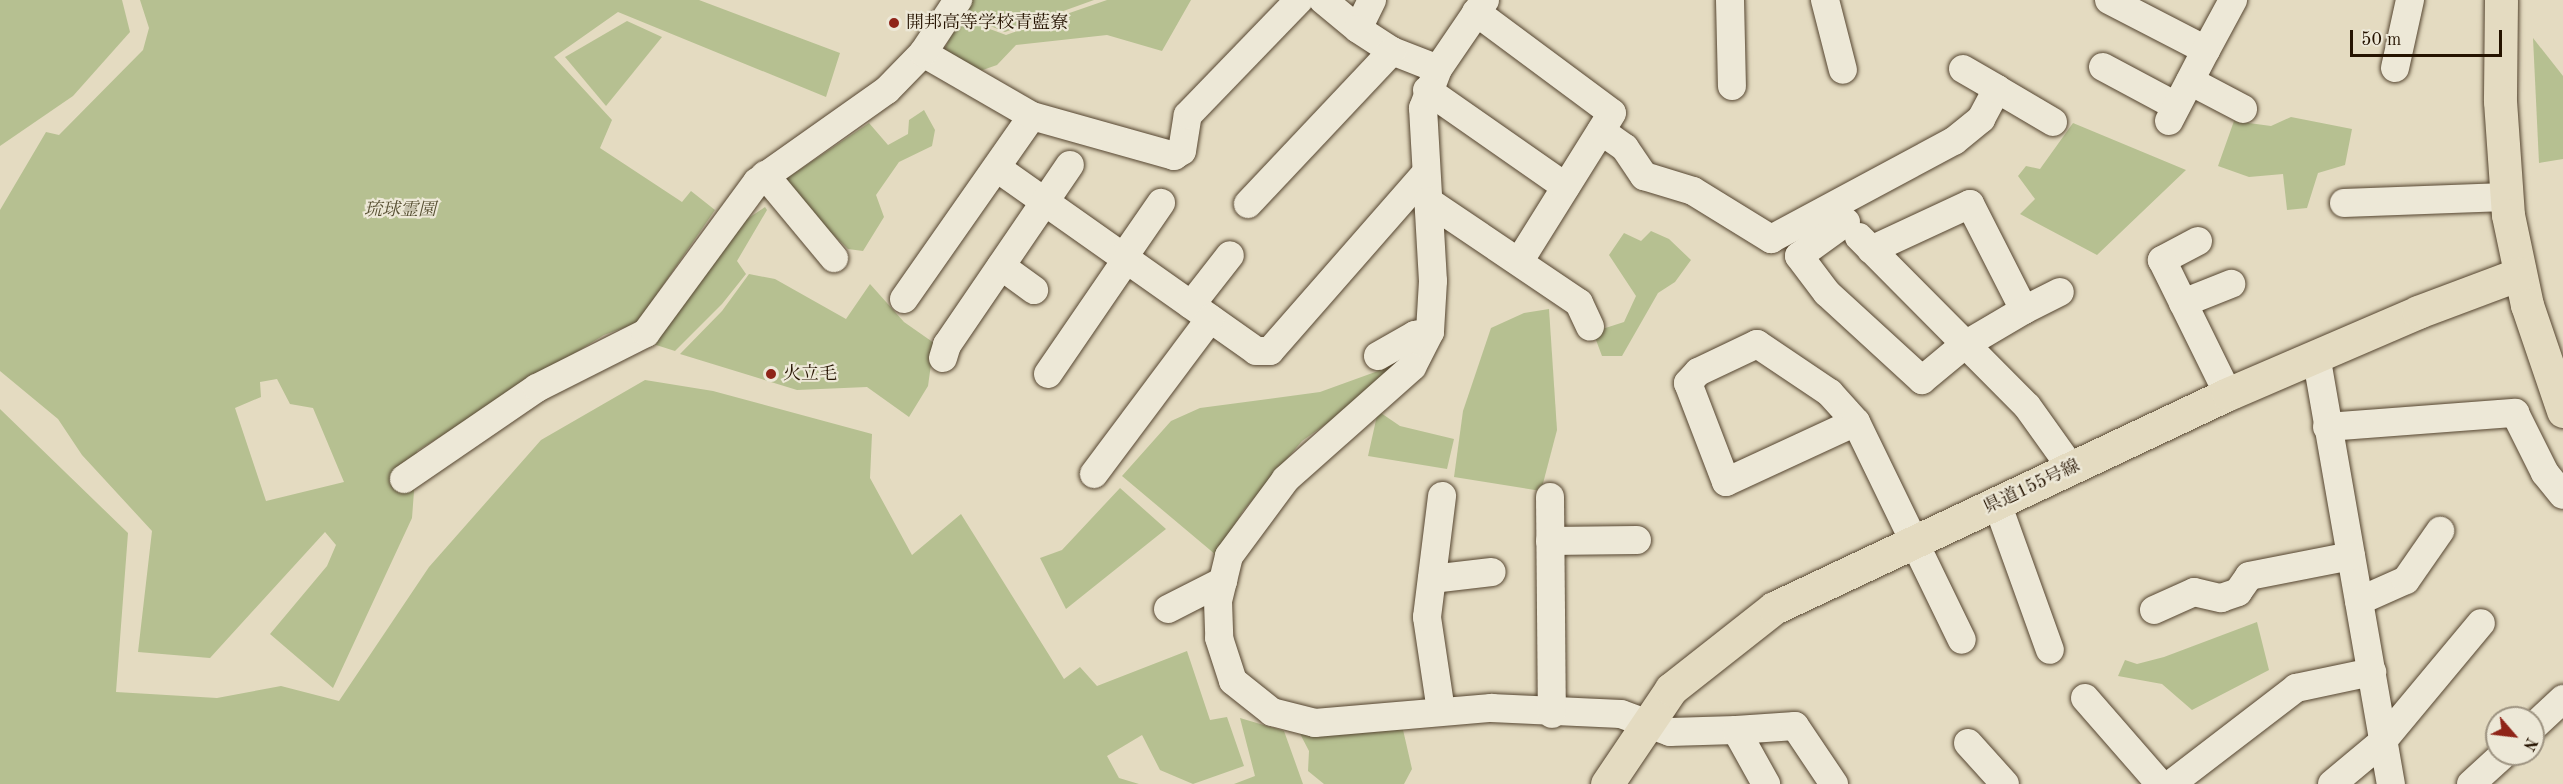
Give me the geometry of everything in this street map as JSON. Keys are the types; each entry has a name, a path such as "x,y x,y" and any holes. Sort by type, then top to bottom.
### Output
{"main road":[{"path":"2501,0 2505,197 2519,274 2563,411"},
{"name":"県道155号線","path":"1607,784 1671,689 1743,629 1823,581 2072,469 2228,394 2316,355 2519,274"}],"street":[{"path":"404,479 537,388 646,333 735,206 765,175 887,90 923,53 958,0"},
{"path":"923,53 1032,116 1174,156 1182,151 1188,115 1299,0"},
{"path":"1323,0 1358,28 1432,80 1566,187"},
{"path":"1358,28 1372,0"},
{"path":"1730,0 1732,86"},
{"path":"1825,0 1843,70"},
{"path":"2109,0 2206,50"},
{"path":"2103,68 2173,113 2233,0"},
{"path":"2396,68 2410,0"},
{"path":"1520,260 1612,112 1480,6 1432,80 1426,188 1430,332 1412,367 1387,393 1286,479 1229,556 1218,601 1219,638 1233,681 1272,712 1315,723 1491,708 1552,714 1621,714 1670,732 1795,726 1834,784"},
{"path":"1248,204 1392,51"},
{"path":"1963,69 2054,122"},
{"path":"2190,81 2243,109"},
{"path":"1997,89 1981,119 1954,141 1839,215 1799,256 1827,293 1922,380 1963,346 2060,292"},
{"path":"904,299 1032,116"},
{"path":"1601,131 1625,148 1644,176 1693,191 1772,238 1839,215"},
{"path":"943,358 947,345 1070,165"},
{"path":"997,168 1256,351 1270,351 1426,188"},
{"path":"765,175 834,258"},
{"path":"1426,188 1579,303 1590,327"},
{"path":"2344,203 2505,197"},
{"path":"1048,374 1161,203"},
{"path":"1871,250 1970,204 2024,310"},
{"path":"1839,215 1963,346 2027,406 2072,469"},
{"path":"2198,241 2162,260 2228,394"},
{"path":"1094,474 1200,312 1230,255"},
{"path":"1001,266 1034,290"},
{"path":"2183,303 2231,284"},
{"path":"1378,356 1415,335 1430,332"},
{"path":"1856,422 1726,482 1688,383 1698,372 1757,344 1830,393 1856,422 1916,540 1962,640"},
{"path":"2316,355 2372,672 2381,743 2391,784"},
{"path":"2327,427 2515,413 2545,473 2563,495"},
{"path":"1441,711 1427,617 1442,495"},
{"path":"1550,497 1552,714"},
{"path":"1997,503 2050,650"},
{"path":"2359,602 2406,580 2440,531"},
{"path":"1550,541 1591,533 1637,540"},
{"path":"2154,610 2192,584 2221,598 2238,592 2249,576 2351,556"},
{"path":"1432,579 1492,572"},
{"path":"1168,609 1223,581"},
{"path":"2332,784 2381,743 2481,623"},
{"path":"2171,784 2296,688 2372,672"},
{"path":"2085,698 2160,784"},
{"path":"2545,716 2563,699"},
{"path":"1736,730 1766,784"},
{"path":"1968,743 2005,784"},
{"path":"2480,781 2493,766"}],"green space":[{"path":"0,0 122,0 130,32 73,96 0,146"},
{"name":"琉球霊園","path":"140,0 699,0 840,53 826,97 618,12 554,57 612,120 600,148 682,202 691,191 715,210 637,323 604,335 417,451 412,518 333,688 270,634 327,566 336,545 325,532 210,658 138,652 152,531 82,455 58,419 0,371 0,210 46,132 59,135 143,50 149,28","holes":["277,379 290,404 313,408 344,482 266,501 235,408 261,397 260,382"]},
{"path":"964,0 1094,0 1005,32 954,11"},
{"path":"1107,0 1191,0 1162,51 1107,35 1016,45 997,65 977,72 944,50 960,18 1006,35"},
{"path":"627,21 662,37 606,106 565,57"},
{"path":"2533,38 2563,76 2563,159 2539,163"},
{"path":"924,110 935,130 932,146 899,162 876,195 884,217 863,251 848,249 780,183 869,123 888,145 908,134 909,120"},
{"path":"2291,117 2352,129 2345,165 2318,173 2307,208 2287,210 2283,174 2249,177 2218,166 2234,121 2271,126"},
{"path":"2073,123 2186,170 2097,255 2020,214 2035,199 2018,176 2026,166 2040,169"},
{"path":"765,207 767,210 737,261 746,274 722,304 675,351 653,344 744,221"},
{"path":"1651,231 1669,239 1691,260 1675,282 1658,293 1622,356 1602,356 1593,332 1624,322 1636,296 1609,255 1624,233 1641,241"},
{"path":"749,274 775,279 846,319 870,284 904,322 934,343 928,386 909,417 867,387 797,390 680,354 722,311"},
{"path":"1549,309 1557,430 1541,491 1454,477 1463,411 1491,328 1524,313"},
{"path":"1402,350 1390,379 1302,441 1243,511 1216,555 1122,476 1171,421 1200,408 1320,392 1378,371"},
{"path":"645,380 713,391 872,434 870,478 912,555 961,514 1064,679 1080,667 1097,686 1187,651 1210,720 1227,717 1244,766 1193,784 1160,770 1142,735 1107,756 1119,778 1139,784 0,784 0,409 128,533 116,692 217,698 281,686 339,701 429,567 541,440"},
{"path":"1378,411 1400,426 1454,439 1447,469 1368,456"},
{"path":"1120,488 1166,529 1066,609 1040,558 1062,550"},
{"path":"2257,622 2269,670 2192,710 2162,684 2118,676 2125,660 2137,664 2164,657"},
{"path":"1240,718 1284,731 1303,784 1234,784 1255,776"},
{"path":"1401,721 1412,769 1404,784 1324,784 1308,771 1309,751 1296,726"}],"place":[{"name":"開邦高等学校青藍寮","path":"894,23"},
{"name":"火立毛","path":"771,374"}]}
